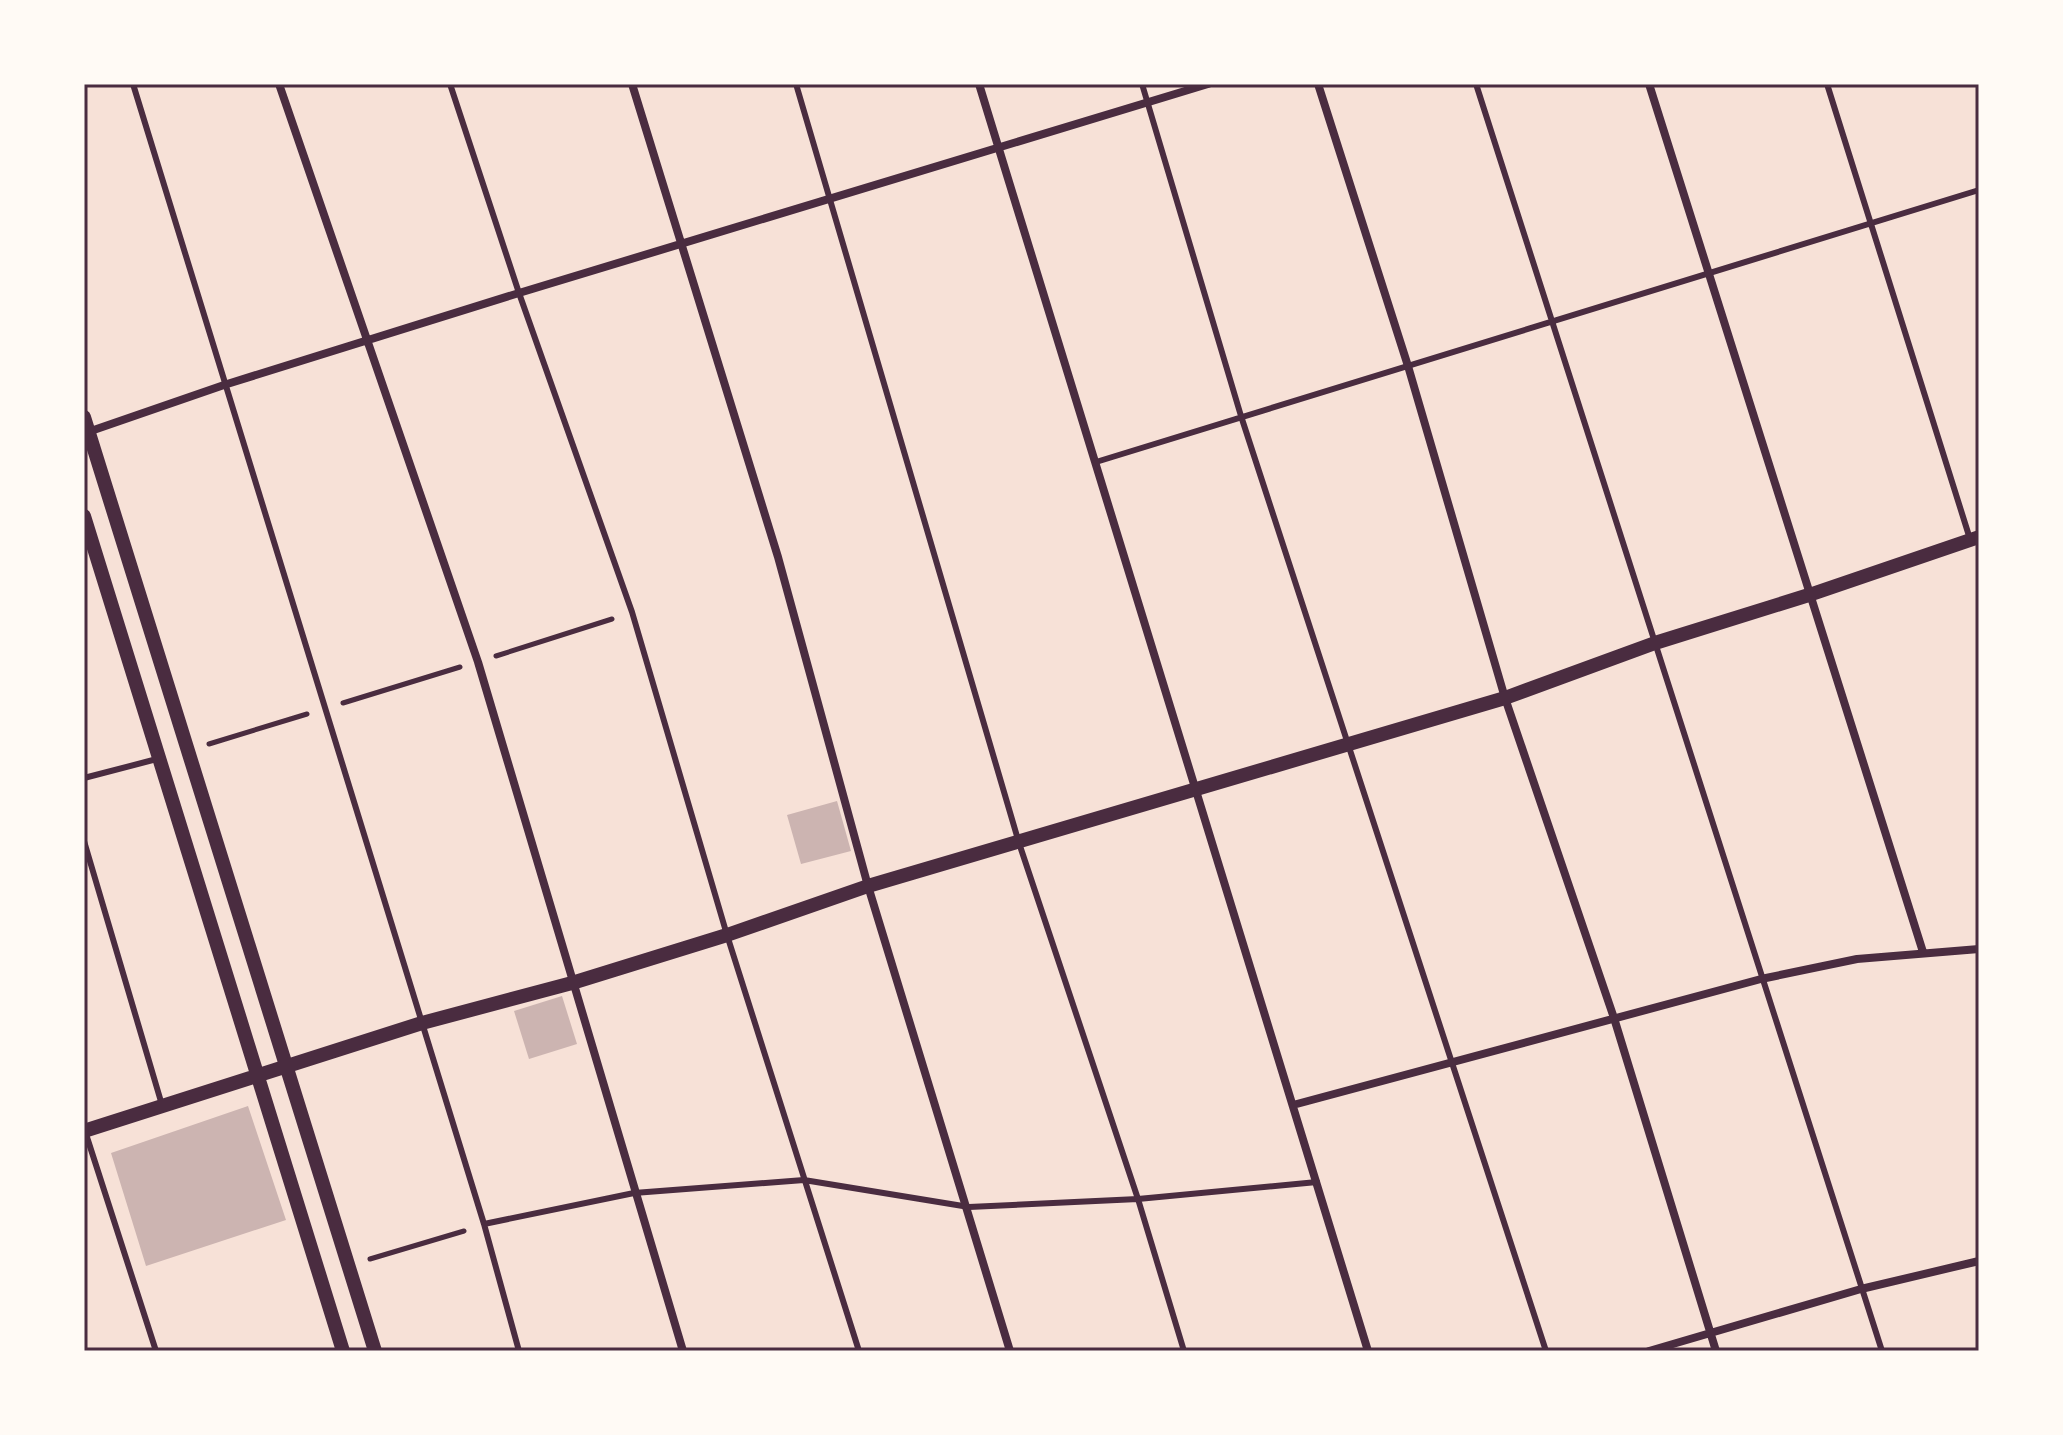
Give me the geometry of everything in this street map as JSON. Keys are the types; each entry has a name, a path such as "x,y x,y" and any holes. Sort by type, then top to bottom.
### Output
{"street":[{"path":"279,84 478,662 683,1351"},
{"path":"632,84 778,557 868,886 969,1207 1010,1351"},
{"path":"979,84 1368,1351"},
{"path":"375,1351 289,1067 85,428 1208,84"},
{"path":"1318,84 1408,366 1505,698 1614,1018 1716,1351"},
{"path":"1649,84 1923,952"},
{"path":"84,516 343,1351"},
{"path":"85,1131 162,1105 260,1078 422,1023 572,983 727,935 868,886 1505,698 1655,643 1812,594 1974,538"},
{"path":"1293,1105 1761,979 1857,959 1979,949"},
{"path":"1649,1351 1861,1289 1979,1261"}],"lane":[{"path":"133,84 484,1224 519,1351"},
{"path":"450,84 519,293 632,612 727,935 859,1351"},
{"path":"796,84 832,197 1019,843 1138,1199 1184,1351"},
{"path":"1142,84 1241,416 1546,1351"},
{"path":"1476,84 1882,1351"},
{"path":"1827,84 1974,538"},
{"path":"1096,462 1979,190"},
{"path":"84,778 157,759"},
{"path":"84,841 162,1105"},
{"path":"85,1131 156,1351"},
{"path":"484,1224 634,1193 804,1180 969,1207 1138,1199 1317,1182"}],"path":[{"path":"189,750 632,612"},
{"path":"347,1266 484,1224"}],"building":[{"path":"837,801 851,851 801,864 787,815"},
{"path":"562,996 577,1044 529,1059 514,1011"},
{"path":"248,1106 286,1220 146,1266 111,1153"}]}
